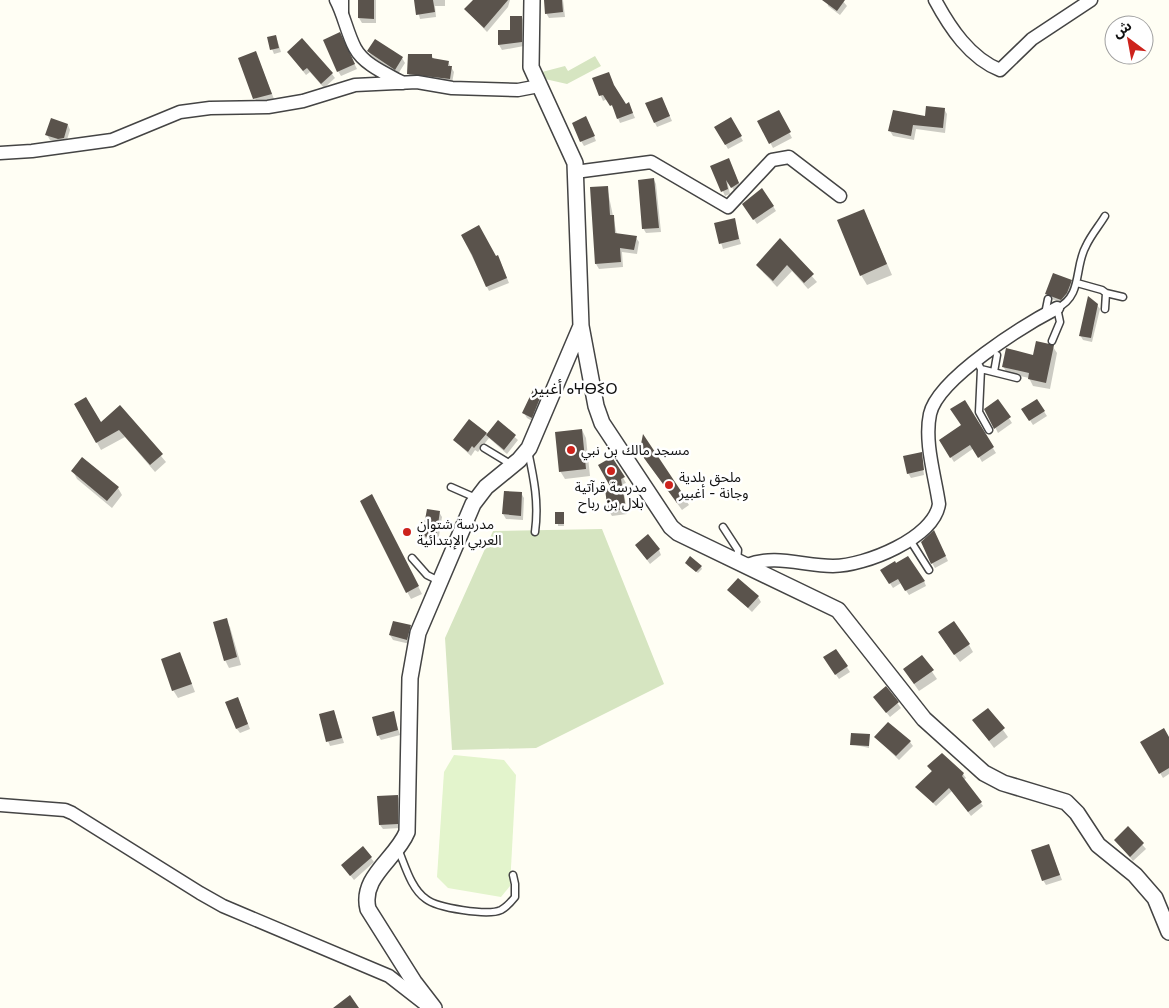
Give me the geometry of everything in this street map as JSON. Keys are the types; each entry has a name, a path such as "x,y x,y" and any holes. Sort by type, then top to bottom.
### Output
{"street":[{"path":"336,0 345,18 354,48 360,55 383,72 403,83"},
{"path":"532,0 530,67 575,163 581,326 596,406 602,423 671,526 678,533 838,610 924,719 984,773 1003,783 1066,802 1072,807 1098,845 1135,875 1155,898 1169,932"},
{"path":"935,0 944,19 964,44 984,64 1000,70 1032,39 1091,0"},
{"path":"0,153 32,152 112,140 180,112 210,108 268,107 303,101 355,85 403,83 518,90 539,86"},
{"path":"575,172 651,162 728,208 772,160 789,156 840,196"},
{"path":"742,563 773,560 834,566 872,559 910,540 934,520 940,504 930,442 931,412 943,393 1045,314 1052,303"},
{"path":"432,1008 368,909 366,900 369,884 404,840 408,823 411,662 424,616 476,498 528,450 581,326"},
{"path":"0,805 65,810 72,813 223,906 389,976 432,1008"}],"lane":[{"path":"345,0 345,18"},
{"path":"1052,340 1060,322 1052,303 1070,298 1077,283 1086,244 1094,236 1105,216"},
{"path":"1077,283 1123,297"},
{"path":"1105,309 1106,293"},
{"path":"994,372 998,356"},
{"path":"989,430 979,412 978,364 994,372 1017,378"},
{"path":"484,448 512,465"},
{"path":"528,450 538,509 535,532"},
{"path":"451,487 476,498"},
{"path":"723,528 738,550 742,563"},
{"path":"910,540 929,570"},
{"path":"412,558 427,575 439,581"},
{"path":"398,849 417,892 427,901 460,909 482,912 500,911 515,897 516,884 513,875"}],"green space":[{"path":"595,56 601,66 567,84 545,79 542,72 565,66 568,71"},
{"path":"602,529 664,684 536,748 452,750 445,638 493,531"},
{"path":"454,755 504,760 516,775 510,886 501,897 448,888 437,877 444,772"}],"building":[{"path":"358,0 374,0 374,19 358,18"},
{"path":"414,0 433,0 435,12 416,15"},
{"path":"473,0 508,0 484,28 464,9"},
{"path":"544,0 562,0 563,12 545,14"},
{"path":"822,0 845,0 837,11"},
{"path":"510,16 522,16 522,42 498,45 498,30 510,30"},
{"path":"340,32 355,64 337,72 323,40"},
{"path":"276,35 279,48 270,50 267,37"},
{"path":"302,38 333,73 321,84 307,68 303,71 287,52"},
{"path":"375,39 403,57 395,70 367,51"},
{"path":"256,51 272,94 253,99 238,58"},
{"path":"408,54 432,54 432,58 449,61 448,66 452,66 450,79 407,74"},
{"path":"609,72 614,85 626,104 629,102 633,113 617,119 612,105 610,106 603,95 599,96 592,78"},
{"path":"662,97 670,116 654,123 645,103"},
{"path":"926,106 945,108 943,128 913,125 911,136 888,131 893,110 925,116"},
{"path":"779,110 791,132 769,144 757,121"},
{"path":"586,116 595,136 580,142 572,123"},
{"path":"731,117 742,136 725,145 714,127"},
{"path":"51,118 68,124 64,138 58,139 45,135"},
{"path":"729,158 739,183 731,188 726,180 728,189 721,192 710,166"},
{"path":"654,178 659,228 642,229 638,180"},
{"path":"608,186 610,215 614,215 615,233 637,236 634,250 620,248 621,262 595,264 590,187"},
{"path":"762,188 774,206 753,220 742,204"},
{"path":"864,209 887,264 860,276 837,220"},
{"path":"735,218 739,239 719,244 714,223"},
{"path":"479,225 496,256 498,255 507,278 486,287 461,235"},
{"path":"780,238 814,274 804,283 787,265 773,281 756,265"},
{"path":"1053,273 1072,280 1067,293 1061,300 1045,294"},
{"path":"1088,296 1098,304 1091,338 1079,336"},
{"path":"1036,341 1054,345 1046,383 1028,379 1029,373 1002,367 1006,348 1033,355"},
{"path":"533,390 542,393 532,418 522,413"},
{"path":"86,397 101,422 120,405 163,454 150,465 119,430 96,443 74,404"},
{"path":"998,399 1011,417 994,429 984,409"},
{"path":"1037,399 1045,411 1029,421 1021,409"},
{"path":"965,400 994,447 978,458 970,445 950,458 939,440 961,425 950,409"},
{"path":"469,419 487,433 468,452 453,440"},
{"path":"498,420 516,435 504,450 486,435"},
{"name":"مسجد مالك بن نبي","path":"582,429 586,469 559,472 555,432"},
{"path":"643,434 685,497 677,503 641,454 643,453 640,449"},
{"path":"922,452 924,470 907,474 903,456"},
{"path":"82,457 119,487 107,501 71,471"},
{"path":"612,457 625,477 621,479 626,509 608,512 605,489 611,488 598,465"},
{"path":"504,491 522,492 521,516 502,514"},
{"path":"372,494 419,586 406,593 360,501"},
{"path":"427,509 440,511 436,538 422,536"},
{"path":"555,512 564,512 564,524 555,524"},
{"path":"934,530 946,556 931,564 921,542"},
{"path":"648,534 660,549 647,560 635,545"},
{"path":"690,556 702,566 696,572 685,563"},
{"path":"908,556 925,581 905,591 898,579 889,584 880,570"},
{"path":"738,578 759,596 748,608 727,590"},
{"path":"227,618 237,657 224,661 213,622"},
{"path":"393,621 411,625 407,640 389,635"},
{"path":"954,621 970,644 954,655 938,632"},
{"path":"836,649 848,666 835,675 823,657"},
{"path":"180,652 192,684 172,691 161,659"},
{"path":"922,655 934,670 914,684 903,669"},
{"path":"886,686 899,702 886,713 873,697"},
{"path":"238,697 248,724 236,729 225,702"},
{"path":"988,708 1005,728 989,741 972,720"},
{"path":"334,710 342,738 326,742 319,714"},
{"path":"394,711 398,730 377,736 372,717"},
{"path":"888,722 911,741 896,756 874,737"},
{"path":"1164,728 1169,737 1169,768 1159,774 1140,742"},
{"path":"851,733 870,734 869,746 850,745"},
{"path":"942,753 964,773 962,776 982,802 968,812 949,788 933,803 915,787 932,771 927,766"},
{"path":"398,795 398,824 379,825 377,796"},
{"path":"1128,826 1144,843 1130,857 1114,840"},
{"path":"1049,844 1060,875 1042,881 1031,850"},
{"path":"363,846 372,857 350,876 341,865"},
{"path":"350,995 359,1008 333,1008"}],"place":[{"name":"مسجد مالك بن نبي","path":"571,450"},
{"name":"مدرسة قرآتية بلال بن رباح","path":"611,471"},
{"name":"ملحق بلدية وجانة - أغبير","path":"669,485"},
{"name":"مدرسة شتوان العربي الإبتدائية","path":"407,532"}],"district":[{"name":"أغبير ⴰⵖⴱⵉⵔ","path":"575,388"}]}
